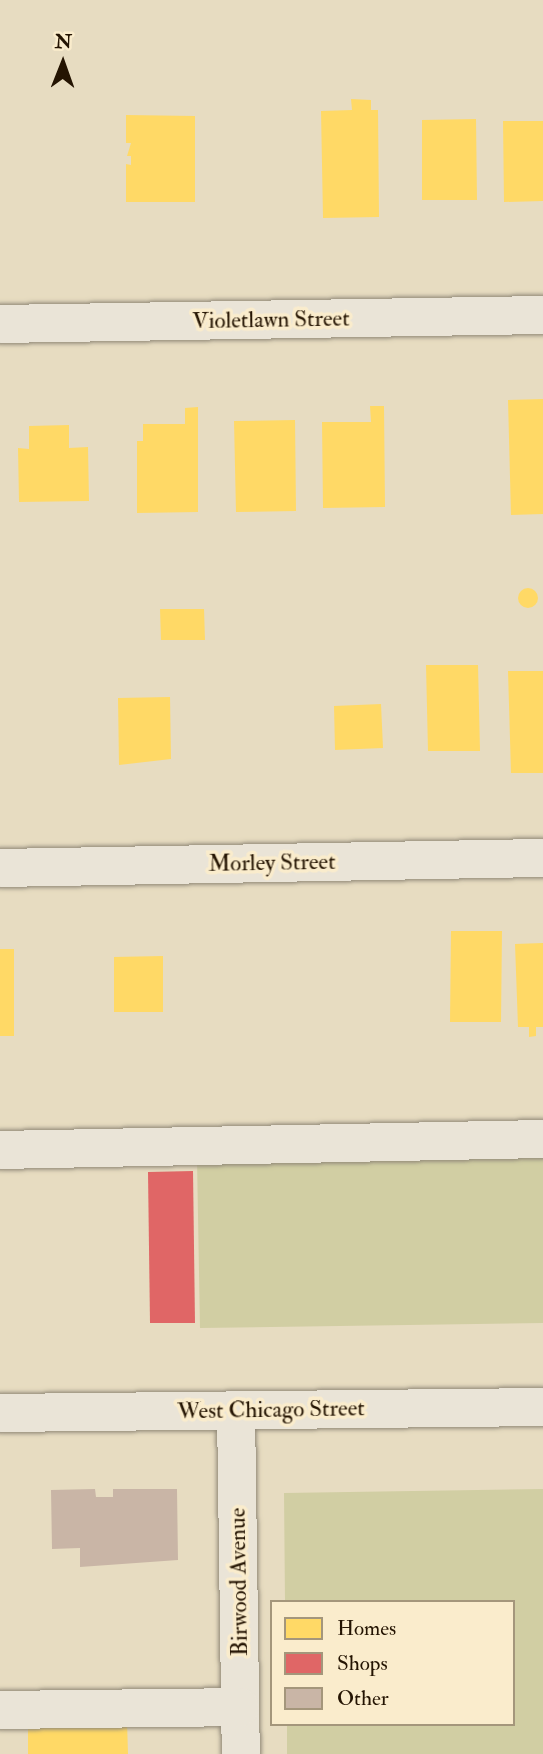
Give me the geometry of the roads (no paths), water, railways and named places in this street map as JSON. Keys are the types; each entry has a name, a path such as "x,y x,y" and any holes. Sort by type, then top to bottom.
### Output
{"street":[{"name":"Violetlawn Street","path":"0,324 543,315"},
{"name":"Morley Street","path":"0,868 543,858"},
{"path":"0,1150 543,1139"},
{"name":"West Chicago Street","path":"0,1413 543,1407"},
{"name":"Birwood Avenue","path":"236,1410 241,1754"},
{"path":"0,1710 240,1707"}]}
